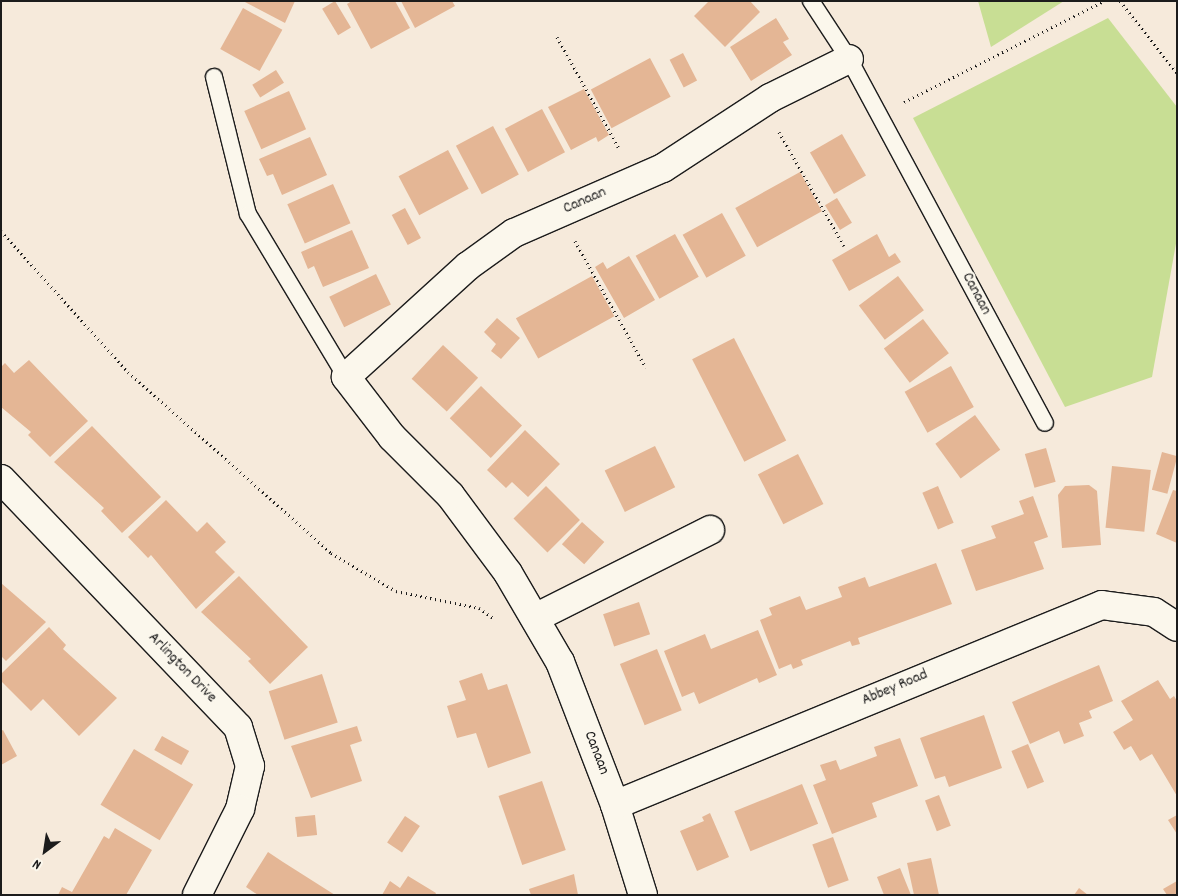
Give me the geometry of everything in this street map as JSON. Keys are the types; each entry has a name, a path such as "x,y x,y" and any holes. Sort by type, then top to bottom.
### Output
{"street":[{"name":"Canaan","path":"643,895 615,805 560,662 535,618 450,495 392,437 346,378 468,266 514,233 636,179 705,142 762,104 849,59"},
{"name":"Arlington Drive","path":"1,480 238,727 250,766 240,809 197,895"},
{"path":"535,618 710,530"},
{"name":"Abbey Road","path":"615,805 1102,606 1154,612 1177,627"}],"lane":[{"name":"Canaan","path":"811,1 849,59 1045,422"},
{"name":"Canaan","path":"214,77 248,214 346,378"}],"path":[{"path":"879,114 1104,1"},
{"path":"1120,1 1177,73"},
{"path":"557,37 636,179"},
{"path":"762,104 844,246"},
{"path":"559,212 646,368"},
{"path":"1,231 128,372 331,553 396,590 479,608 503,624"}],"green space":[{"path":"978,1 1064,1 991,47"},
{"path":"1108,18 1177,107 1177,238 1152,377 1065,407 913,118"}],"building":[{"path":"243,1 295,1 285,23"},
{"path":"335,1 351,28 338,35 322,9"},
{"path":"352,1 395,1 410,28 371,49 347,4"},
{"path":"401,1 452,1 455,6 415,28"},
{"path":"709,1 750,1 760,12 725,47 694,16"},
{"path":"243,8 282,30 260,71 220,49"},
{"path":"776,18 789,39 783,42 792,55 751,81 730,47"},
{"path":"683,53 697,81 684,87 670,60"},
{"path":"650,58 671,97 611,128 591,89"},
{"path":"276,70 284,83 260,98 252,85"},
{"path":"584,89 609,135 598,142 596,137 571,150 548,107"},
{"path":"289,91 306,129 261,149 244,111"},
{"path":"542,109 565,152 528,172 505,129"},
{"path":"493,126 519,175 482,194 456,146"},
{"path":"842,134 866,176 834,194 810,152"},
{"path":"310,137 327,175 282,195 273,174 267,176 259,159"},
{"path":"448,150 469,189 419,215 399,176"},
{"path":"800,172 822,211 757,247 735,208"},
{"path":"333,184 350,223 305,244 287,204"},
{"path":"837,198 852,223 840,230 825,205"},
{"path":"405,208 421,238 408,245 392,215"},
{"path":"722,213 746,256 706,278 683,235"},
{"path":"352,230 369,268 323,287 314,266 308,269 301,252"},
{"path":"675,234 699,277 659,299 636,256"},
{"path":"877,234 889,257 895,253 901,262 849,291 832,260"},
{"path":"629,256 655,300 624,318 595,267 603,262 607,269"},
{"path":"376,274 391,305 344,327 329,297"},
{"path":"592,276 614,316 538,358 516,318"},
{"path":"898,276 924,310 885,340 859,305"},
{"path":"497,318 520,338 501,359 491,351 496,344 484,332"},
{"path":"923,319 949,353 910,383 884,348"},
{"path":"734,338 786,440 744,462 692,359"},
{"path":"443,345 478,378 447,411 412,379"},
{"path":"29,360 88,421 50,457 28,435 31,432 1,407 1,367 5,363 14,373"},
{"path":"951,366 974,407 927,433 905,392"},
{"path":"481,386 522,426 491,458 450,418"},
{"path":"975,415 1000,450 961,479 935,444"},
{"path":"92,426 161,497 122,533 101,511 104,508 54,462"},
{"path":"525,430 560,464 528,497 512,482 506,488 487,470"},
{"path":"655,446 675,487 625,512 605,471"},
{"path":"1046,448 1056,482 1034,488 1025,454"},
{"path":"1162,452 1177,456 1167,494 1152,490"},
{"path":"798,454 823,504 783,524 758,474"},
{"path":"1112,466 1151,470 1144,532 1106,528"},
{"path":"1089,485 1097,491 1101,545 1062,548 1058,495 1065,486"},
{"path":"546,486 580,520 547,552 513,519"},
{"path":"938,486 954,523 938,529 922,493"},
{"path":"1173,490 1177,491 1177,543 1156,534"},
{"path":"1033,496 1048,537 1034,542 1044,569 976,591 961,550 996,538 991,526 1024,514 1019,501"},
{"path":"166,500 197,532 207,522 226,542 215,552 235,572 196,609 151,555 148,558 128,537"},
{"path":"582,522 604,542 584,564 562,544"},
{"path":"936,563 952,604 858,638 860,644 852,646 850,641 801,660 803,665 793,669 791,664 779,669 760,620 772,615 769,608 800,596 806,610 842,597 838,587 865,577 869,587"},
{"path":"239,576 308,647 270,684 248,661 251,659 201,612"},
{"path":"1,583 46,622 6,661 1,656"},
{"path":"639,602 650,634 614,647 603,614"},
{"path":"49,627 66,645 63,649 117,698 79,736 43,699 31,711 1,681 1,674"},
{"path":"758,630 777,675 759,683 757,678 699,704 694,692 682,697 664,651 705,634 711,649"},
{"path":"657,649 682,710 645,725 620,664"},
{"path":"1099,665 1113,701 1089,711 1092,718 1079,723 1084,736 1064,744 1059,731 1030,744 1012,702"},
{"path":"482,673 488,690 507,684 531,753 488,768 476,733 457,738 447,706 466,700 459,681"},
{"path":"322,674 338,723 285,740 269,691"},
{"path":"1158,680 1170,699 1174,696 1177,701 1177,796 1152,754 1140,761 1131,746 1124,750 1113,732 1133,720 1121,701"},
{"path":"984,715 1002,768 949,787 945,776 935,779 920,738"},
{"path":"357,726 362,741 350,745 362,781 311,798 291,746"},
{"path":"3,730 17,756 1,765 1,731"},
{"path":"162,736 189,751 181,765 154,750"},
{"path":"900,738 918,786 872,803 877,817 832,834 813,785 826,780 820,765 836,760 840,770 877,756 874,747"},
{"path":"1028,744 1044,782 1027,789 1011,751"},
{"path":"134,749 193,785 160,840 101,805"},
{"path":"542,781 566,850 522,865 499,796"},
{"path":"802,784 818,824 750,851 734,811"},
{"path":"939,795 951,826 937,831 925,800"},
{"path":"710,813 729,857 697,871 680,831 704,821 702,817"},
{"path":"315,815 317,835 297,837 295,817"},
{"path":"1177,815 1177,834 1168,820"},
{"path":"405,816 420,826 402,853 387,843"},
{"path":"115,828 152,850 126,895 58,895 62,887 72,892 104,836 109,839"},
{"path":"833,837 849,880 828,888 812,845"},
{"path":"268,852 335,895 258,895 246,887"},
{"path":"931,858 939,895 914,895 907,863"},
{"path":"900,868 911,895 884,895 877,877"},
{"path":"574,874 578,895 531,895 529,889"},
{"path":"408,876 436,893 435,895 382,895 390,881 400,888"},
{"path":"1177,881 1177,895 1167,895 1163,889"},
{"path":"1079,888 1088,895 1074,895"}]}
